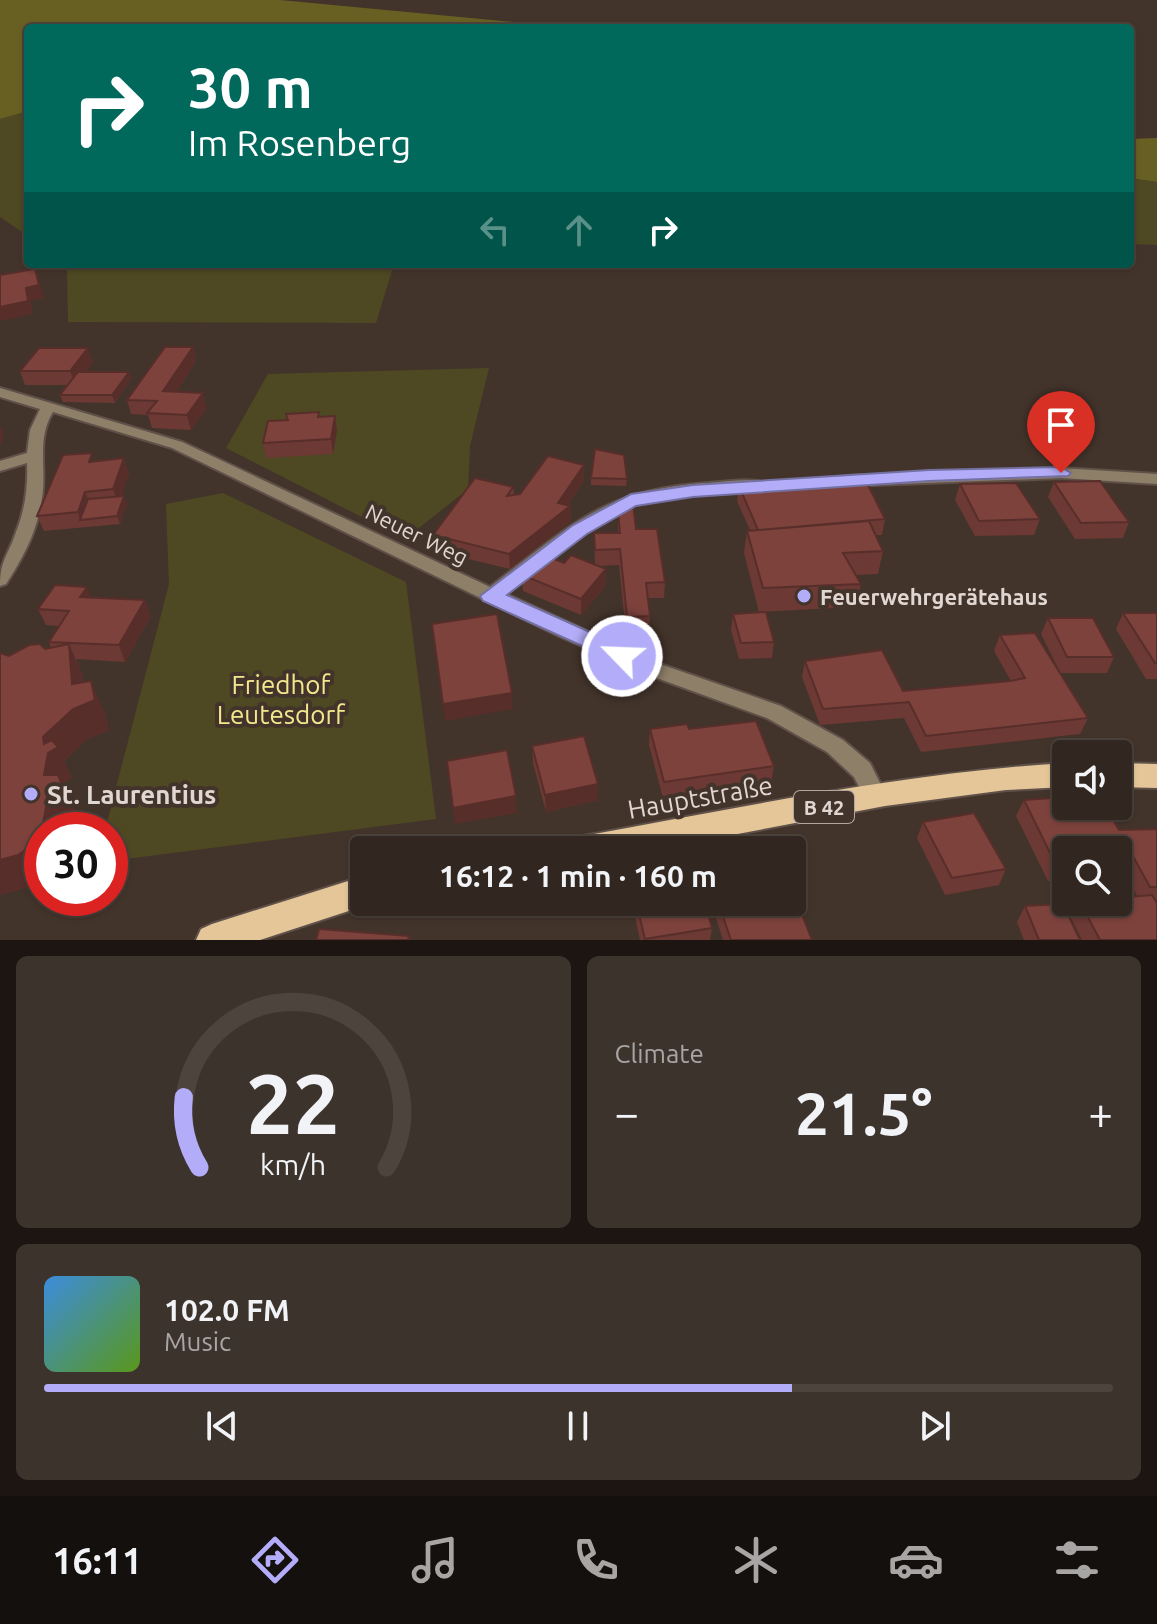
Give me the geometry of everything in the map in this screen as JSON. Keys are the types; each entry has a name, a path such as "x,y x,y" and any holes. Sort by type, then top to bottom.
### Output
{"main road":[{"path":"1132,775 1157,776"},
{"name":"Hauptstraße","path":"660,836 978,781 1052,776"},
{"path":"212,940 350,896"}],"street":[{"name":"Neuer Weg","path":"0,392 177,445 491,596 650,668 774,712 835,746 862,770 876,797"},
{"path":"0,580 16,556 28,525 35,497 36,428 48,408"},
{"path":"0,466 34,456"},
{"path":"835,481 1061,473 1157,479"},
{"path":"491,596 580,529 631,500 666,493 772,486"}],"green space":[{"path":"24,112 24,233 0,217 0,119"},
{"path":"1134,179 1157,182 1157,245 1134,244"},
{"path":"393,268 376,323 68,322 67,269"},
{"path":"489,368 470,446 468,489 405,539 226,448 268,374"},
{"name":"Friedhof Leutesdorf","path":"223,493 406,582 436,819 128,859 128,812 110,812 169,584 166,504"}],"shaded area":[{"path":"0,0 280,0 535,24 24,24 24,112 0,119"},
{"path":"1157,138 1157,182 1134,179 1134,139"}],"building":[{"path":"35,269 39,285 26,288 28,301 0,307 0,275"},
{"path":"165,347 193,347 163,391 203,393 187,415 147,413 157,401 127,400"},
{"path":"39,348 88,348 70,371 20,371"},
{"path":"78,372 129,372 112,395 60,395"},
{"path":"319,412 318,417 335,416 331,439 263,443 268,421 288,420 286,414"},
{"path":"595,449 624,455 627,479 591,478"},
{"path":"92,453 89,462 124,458 113,489 85,492 78,512 37,516 63,455"},
{"path":"548,456 584,465 558,503 570,506 509,554 433,535 475,478 513,487 507,496 520,494"},
{"path":"865,479 885,519 758,530 739,486"},
{"path":"1100,481 1129,522 1081,523 1054,482"},
{"path":"1016,483 1040,519 979,521 960,484"},
{"path":"124,496 117,516 80,520 88,499"},
{"path":"633,504 636,529 657,529 665,582 646,583 650,616 627,617 620,549 595,550 594,533 620,533 618,511"},
{"path":"869,521 883,551 843,553 861,584 763,588 747,531"},
{"path":"542,554 564,563 571,555 606,569 581,599 522,575"},
{"path":"55,585 87,587 80,597 145,600 119,645 49,642 69,611 38,609"},
{"path":"766,612 774,642 741,643 733,614"},
{"path":"1123,613 1157,613 1157,663 1155,663"},
{"path":"497,614 512,693 443,704 432,624"},
{"path":"1048,618 1093,618 1114,657 1067,657"},
{"path":"1035,633 1088,718 926,736 909,702 823,709 805,661 882,650 903,691 1010,681 1025,678 1000,635"},
{"name":"St. Laurentius","path":"40,644 45,649 69,644 72,684 91,681 95,700 73,709 43,737 44,744 52,740 58,747 48,753 44,775 58,775 64,789 47,802 45,812 24,812 24,851 0,860 0,653 9,656 29,645"},
{"path":"756,721 774,766 664,782 650,729 687,724 689,729"},
{"path":"584,736 598,784 545,795 532,746"},
{"path":"507,750 516,796 453,808 447,761"},
{"path":"1052,798 1052,820 1113,820 1119,830 1157,829 1157,887 1150,887 1132,858 1132,836 1052,836 1052,857 1024,800"},
{"path":"974,813 1006,869 952,878 923,822"},
{"path":"1152,895 1157,903 1157,940 1100,940 1087,916 1132,916 1132,897"},
{"path":"1052,905 1052,916 1069,916 1080,940 1039,940 1025,906"},
{"path":"639,916 709,916 712,928 645,939"},
{"path":"723,916 803,916 812,940 731,940"},
{"path":"319,929 409,936 408,940 316,940"}],"place":[{"name":"Feuerwehrgerätehaus","path":"804,596"},
{"name":"St. Laurentius","path":"31,794"}],"route":[{"path":"622,656 491,596 580,529 605,512 631,500 666,493 929,475 1061,473"}]}
